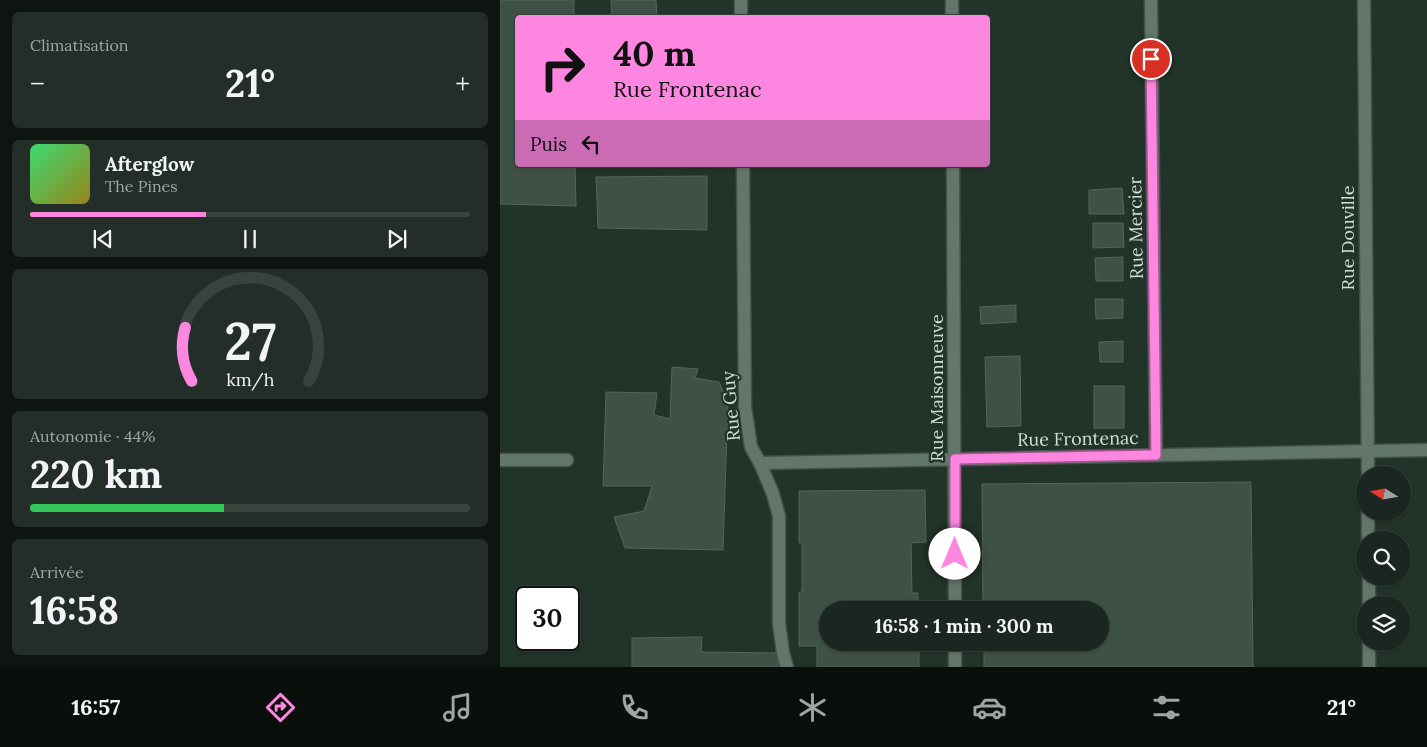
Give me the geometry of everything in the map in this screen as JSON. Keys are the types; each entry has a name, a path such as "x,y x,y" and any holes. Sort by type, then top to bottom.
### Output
{"street":[{"path":"741,0 741,15"},
{"path":"952,0 952,15"},
{"name":"Rue Mercier","path":"1150,0 1156,455"},
{"name":"Rue Douville","path":"1364,0 1368,466"},
{"name":"Rue Guy","path":"742,167 745,407 751,447 773,494 779,516 779,623 787,667"},
{"name":"Rue Maisonneuve","path":"953,167 955,601"},
{"name":"Rue Frontenac","path":"760,463 1427,450"},
{"path":"500,460 567,460"},
{"path":"955,651 955,667"},
{"path":"1369,651 1369,667"}],"building":[{"path":"500,0 574,0 574,15 515,15 515,167 575,167 576,206 500,204"},
{"path":"611,0 656,0 657,15 612,15"},
{"path":"707,176 707,230 598,228 596,177"},
{"path":"1122,188 1124,214 1089,214 1089,190"},
{"path":"1093,223 1123,223 1124,247 1093,248"},
{"path":"1123,257 1123,281 1096,281 1095,258"},
{"path":"1095,299 1123,299 1123,318 1096,319"},
{"path":"1016,305 1016,322 981,324 980,307"},
{"path":"1123,341 1123,362 1100,362 1099,342"},
{"path":"1020,356 1021,426 987,427 985,357"},
{"path":"672,367 698,369 695,378 719,382 728,403 723,550 625,548 614,517 644,511 652,486 603,486 606,392 657,393 654,415 670,419"},
{"path":"1094,386 1124,386 1124,428 1094,428"},
{"path":"1251,482 1253,667 984,667 984,651 1109,651 1109,601 983,601 982,484"},
{"path":"925,490 926,542 911,543 912,593 918,593 918,601 819,601 819,651 919,651 919,667 817,667 817,646 799,646 799,592 802,592 802,543 799,543 799,491"},
{"path":"702,637 701,652 778,653 778,667 632,667 632,638"}],"route":[{"path":"955,554 955,459 1156,455 1151,59"}]}
